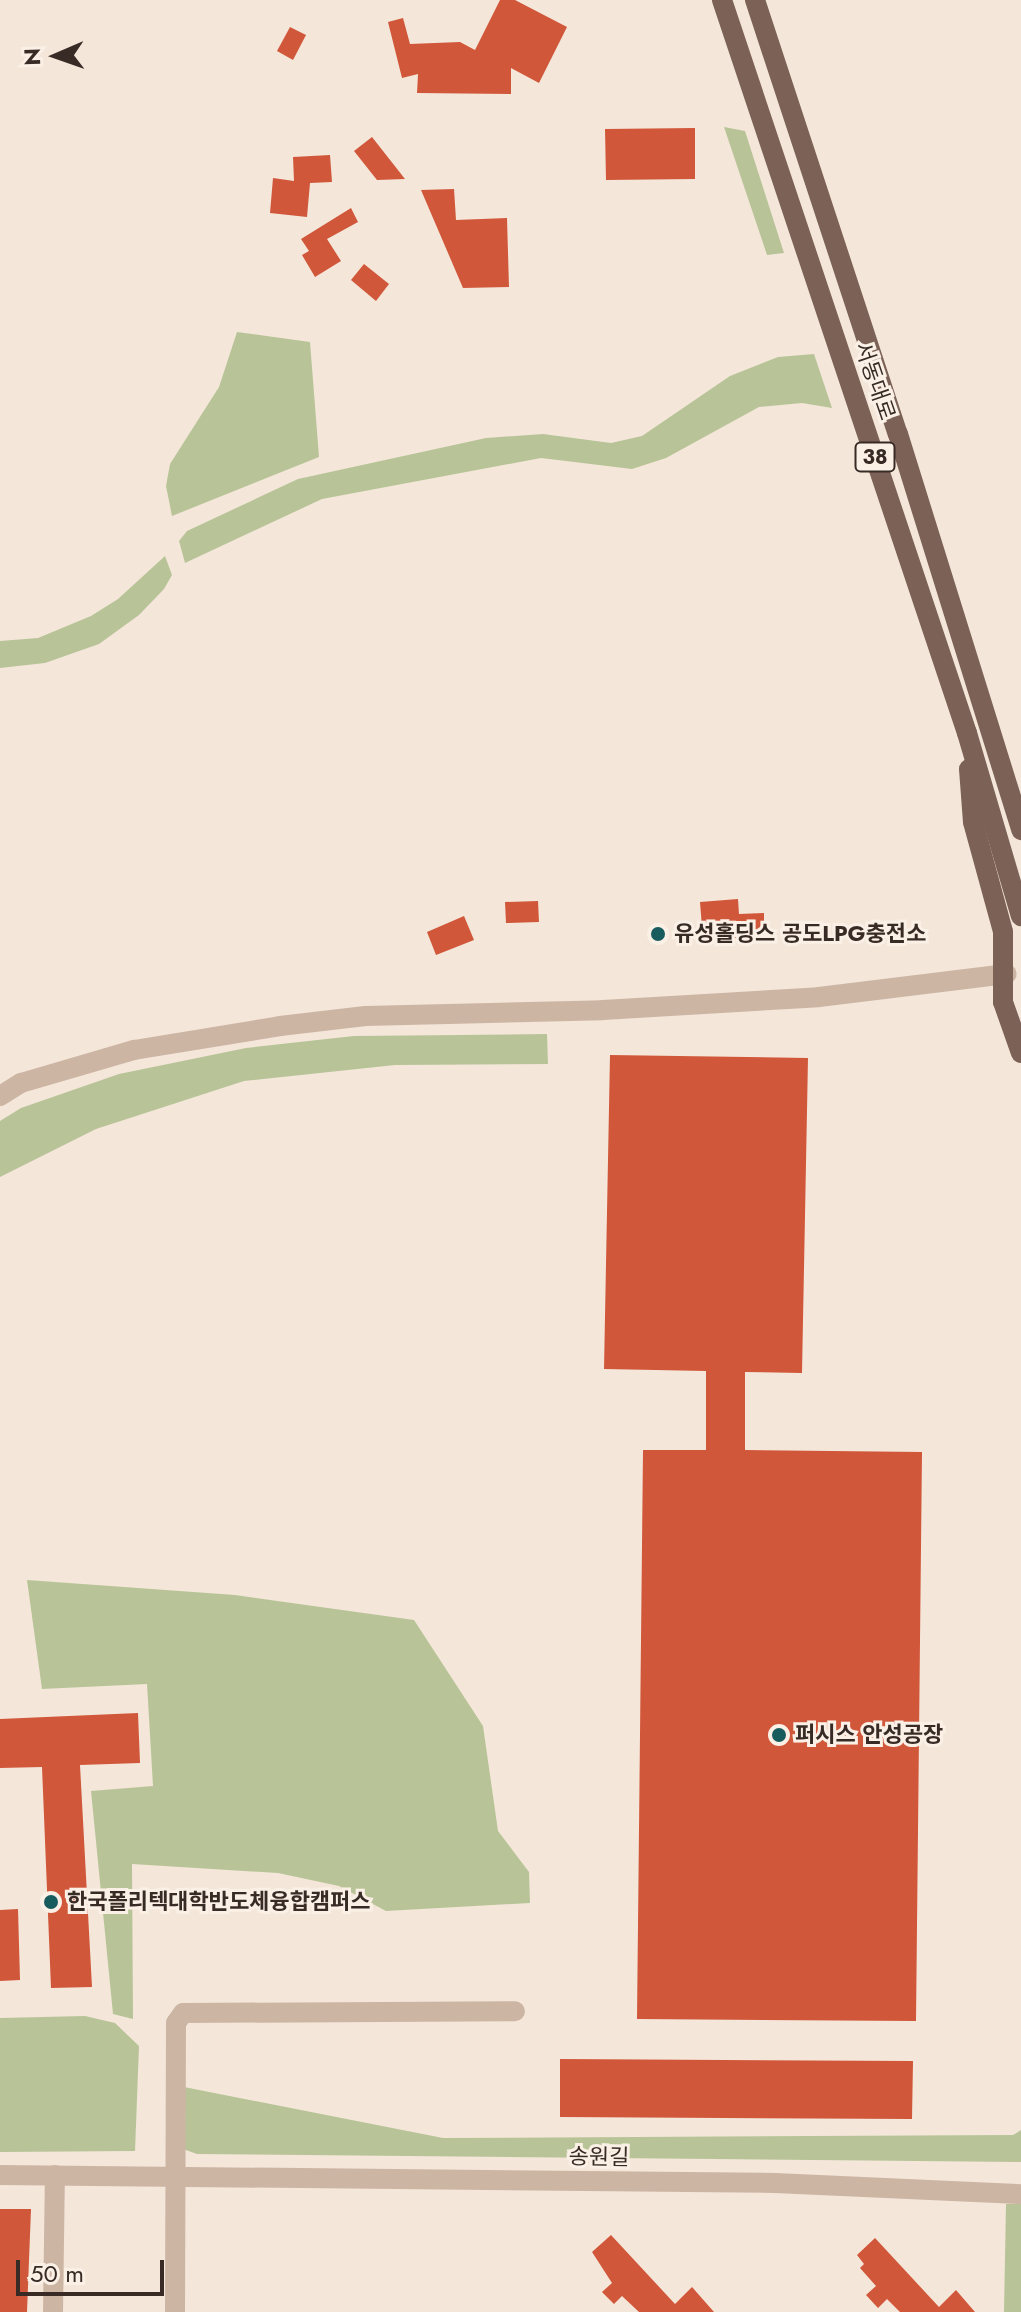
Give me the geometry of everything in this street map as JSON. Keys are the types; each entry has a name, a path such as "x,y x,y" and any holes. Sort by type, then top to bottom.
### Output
{"main road":[{"name":"서동대로","path":"722,0 967,733 1021,916"},
{"name":"서동대로","path":"755,0 898,434 1021,830"},
{"path":"967,733 973,822 1003,932 1007,974 1003,1002 1021,1053"}],"street":[{"path":"0,1096 21,1083 134,1050 280,1026 365,1016 603,1010 819,997 1007,974"},
{"path":"175,2312 176,2023 183,2013 515,2011"},
{"name":"송원길","path":"0,2175 775,2183 1021,2194"},
{"path":"53,2312 55,2175"}],"green space":[{"path":"724,127 745,131 784,253 767,255"},
{"path":"237,332 310,342 319,457 172,516 166,486 170,464 219,387"},
{"path":"814,354 832,408 802,403 759,407 666,458 632,469 541,458 322,499 185,563 179,541 187,531 298,479 486,438 543,434 611,443 642,436 730,376 778,357"},
{"path":"165,556 172,575 164,589 139,615 99,644 45,663 0,668 0,641 38,638 91,616 118,599"},
{"path":"547,1034 548,1064 395,1065 244,1081 96,1129 0,1177 0,1121 21,1108 119,1074 246,1048 354,1036"},
{"path":"27,1580 235,1595 414,1620 483,1726 498,1831 529,1872 530,1903 386,1911 339,1886 278,1873 132,1864 133,2019 113,2014 91,1791 153,1786 147,1684 42,1689"},
{"path":"85,2016 115,2023 139,2046 135,2151 0,2152 0,2018"},
{"path":"184,2087 443,2138 1013,2135 1021,2130 1021,2162 197,2154 183,2149"},
{"path":"1006,2204 1021,2204 1021,2312 1004,2312"}],"building":[{"path":"500,0 515,0 567,27 539,83 511,68 511,94 417,93 418,74 402,78 388,22 403,18 410,44 460,42 475,50"},
{"path":"290,27 306,35 293,60 277,51"},
{"path":"695,128 695,179 606,180 605,129"},
{"path":"372,137 405,179 377,180 354,151"},
{"path":"330,155 332,182 310,183 307,217 270,213 273,178 294,181 293,157"},
{"path":"454,189 456,220 507,218 509,287 463,288 421,190"},
{"path":"351,208 358,222 327,239 341,261 315,277 302,255 309,251 301,239"},
{"path":"364,264 389,284 376,301 351,280"},
{"path":"738,899 739,914 764,913 764,936 703,940 700,902"},
{"path":"538,901 539,922 506,923 505,902"},
{"path":"464,916 474,940 436,955 427,932"},
{"name":"퍼시스 안성공장","path":"610,1055 808,1058 802,1373 745,1372 745,1450 922,1452 916,2021 637,2019 643,1450 706,1450 706,1371 604,1369"},
{"path":"138,1713 140,1763 80,1765 92,1987 51,1988 42,1767 0,1768 0,1719"},
{"path":"18,1909 20,1980 0,1981 0,1910"},
{"path":"560,2059 913,2061 912,2119 560,2117"},
{"path":"0,2209 31,2209 27,2312 0,2312"},
{"path":"611,2235 675,2304 692,2287 714,2312 639,2312 622,2296 614,2304 602,2292 612,2283 592,2252"},
{"path":"875,2238 939,2307 956,2290 975,2312 900,2312 887,2299 878,2308 866,2295 876,2286 860,2268 864,2264 857,2255"}],"place":[{"name":"유성홀딩스 공도LPG충전소","path":"658,934"},
{"name":"퍼시스 안성공장","path":"779,1735"},
{"name":"한국폴리텍대학반도체융합캠퍼스","path":"51,1902"}]}
